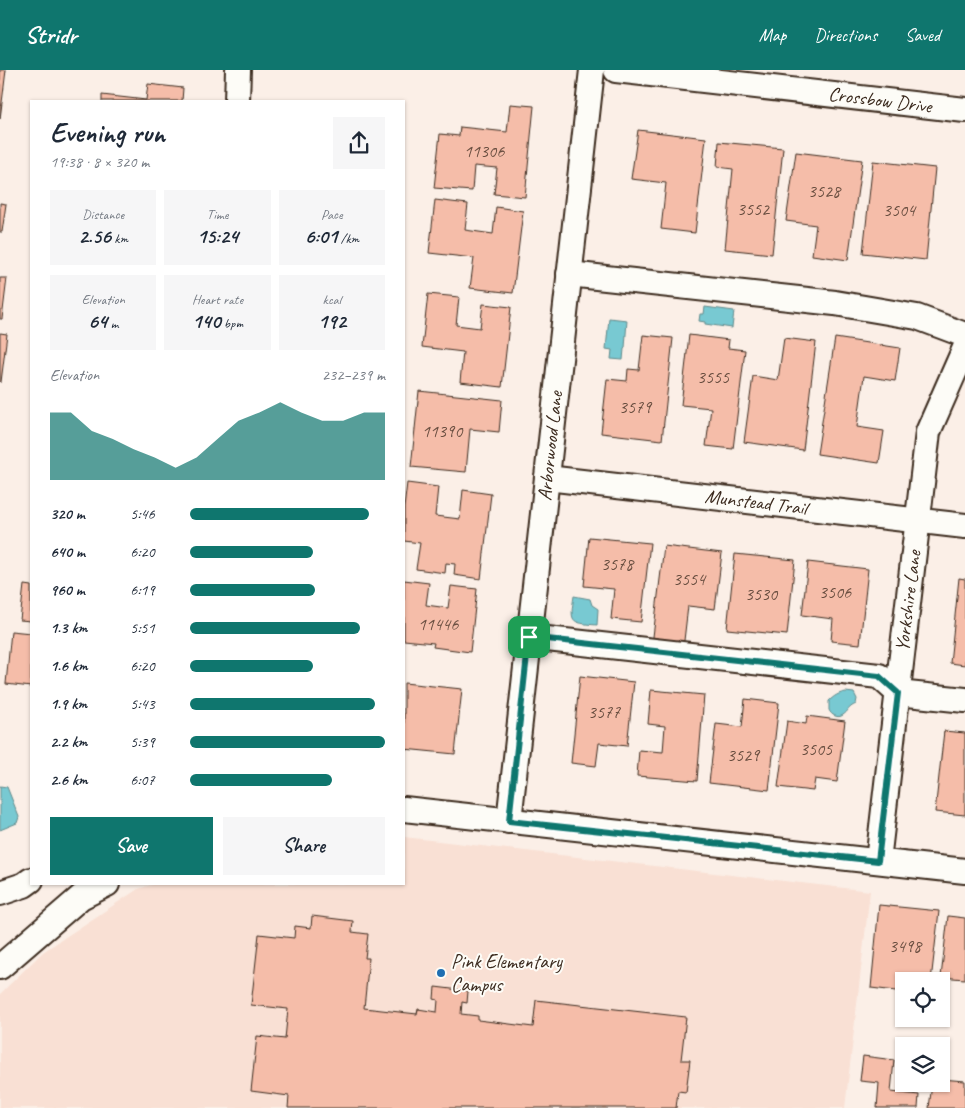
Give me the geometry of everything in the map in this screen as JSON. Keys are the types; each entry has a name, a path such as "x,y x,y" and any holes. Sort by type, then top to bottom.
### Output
{"street":[{"path":"237,100 238,70"},
{"name":"Arborwood Lane","path":"509,821 592,70"},
{"name":"Crossbow Drive","path":"616,70 965,110"},
{"path":"569,274 835,303 917,317 965,335"},
{"name":"Yorkshire Lane","path":"878,861 928,432 965,348"},
{"name":"Munstead Trail","path":"547,478 965,526"},
{"path":"529,637 879,676 898,693 965,700"},
{"path":"405,809 965,870"},
{"path":"0,894 30,881"},
{"path":"0,966 81,897 105,885"}],"shaded area":[{"name":"Pink Elementary Campus","path":"405,837 870,891 845,1108 0,1108 0,994 43,952 138,889 151,885 405,885"}],"water":[{"path":"705,307 734,311 732,328 705,324 705,322 699,321 700,314 704,314"},
{"path":"609,318 627,320 623,360 611,359 612,350 606,349"},
{"path":"574,596 590,599 592,605 598,609 597,625 574,620 572,611"},
{"path":"846,692 854,693 857,699 856,704 845,714 839,717 835,716 829,710 829,701 837,695"},
{"path":"0,786 7,787 19,817 17,823 0,830"}],"building":[{"path":"0,70 6,70 0,119"},
{"path":"148,84 183,88 182,100 146,100"},
{"path":"102,95 146,100 102,100"},
{"path":"510,104 534,106 525,197 494,194 497,168 474,166 472,191 434,188 440,134 459,136 460,127 507,132"},
{"path":"638,130 706,138 695,233 661,229 666,183 631,179"},
{"path":"719,142 783,148 772,254 725,249 733,169 717,167"},
{"path":"796,152 862,160 848,260 812,255 816,225 786,221"},
{"path":"873,161 935,168 926,260 863,253"},
{"path":"435,200 468,204 465,230 493,234 496,207 523,211 513,293 470,288 474,258 429,253"},
{"path":"0,203 6,204 2,232 0,232"},
{"path":"0,278 7,278 2,319 0,319"},
{"path":"428,294 459,297 456,325 480,328 483,304 511,307 502,387 460,382 463,352 422,347"},
{"path":"0,333 7,334 1,382 0,382"},
{"path":"643,335 673,338 662,440 601,433 607,379 627,381 628,369 639,370"},
{"path":"689,335 729,340 728,348 745,350 733,449 706,446 711,408 681,405"},
{"path":"784,338 816,342 803,450 744,442 753,376 778,380"},
{"path":"835,338 900,348 895,381 864,376 857,427 884,431 879,463 817,454"},
{"path":"419,391 502,400 499,432 470,429 466,472 411,467"},
{"path":"407,483 438,487 435,516 460,519 463,490 491,494 481,579 454,575 455,564 446,563 445,573 416,569 420,543 405,541"},
{"path":"589,537 650,543 641,622 611,619 614,589 584,586"},
{"path":"664,546 722,553 715,609 688,606 683,649 652,645"},
{"path":"735,554 795,560 787,635 727,629"},
{"path":"808,562 868,569 860,644 831,641 833,619 802,615"},
{"path":"959,578 965,579 965,665 950,663"},
{"path":"405,580 429,583 426,605 448,608 451,586 477,589 470,652 433,647 434,643 405,640"},
{"path":"24,585 30,586 30,621 20,620"},
{"path":"11,631 30,633 30,687 6,684"},
{"path":"580,676 634,682 627,746 599,743 596,766 571,763"},
{"path":"405,683 462,689 455,754 405,749"},
{"path":"651,690 704,695 697,781 637,776 639,750 663,752 665,726 648,724"},
{"path":"745,699 779,703 769,790 709,783 716,724 742,727"},
{"path":"807,716 845,721 837,782 815,779 813,791 778,787 787,721 806,724"},
{"path":"944,731 965,733 965,815 935,812"},
{"path":"879,905 939,911 932,972 895,972 895,991 871,988"},
{"path":"312,916 353,921 352,932 368,934 365,958 369,958 364,1008 417,1014 418,1009 437,1012 438,1000 434,999 435,987 468,991 467,1003 462,1002 461,1014 478,1016 478,1020 533,1027 536,1000 686,1017 681,1060 690,1060 686,1092 678,1091 676,1108 288,1108 289,1096 251,1091 257,1036 285,1039 288,1009 251,1005 259,934 294,938 295,926 311,928"},
{"path":"948,916 965,918 965,979 950,978 950,972 942,972"},
{"path":"863,1056 894,1060 891,1092 919,1095 918,1108 877,1108 879,1083 860,1081"},
{"path":"950,1080 965,1081 965,1108 929,1108 931,1092 950,1092"}],"place":[{"name":"Pink Elementary Campus","path":"441,973"}],"route":[{"path":"529,637 879,676 898,693 878,861 509,821 529,637"}]}
